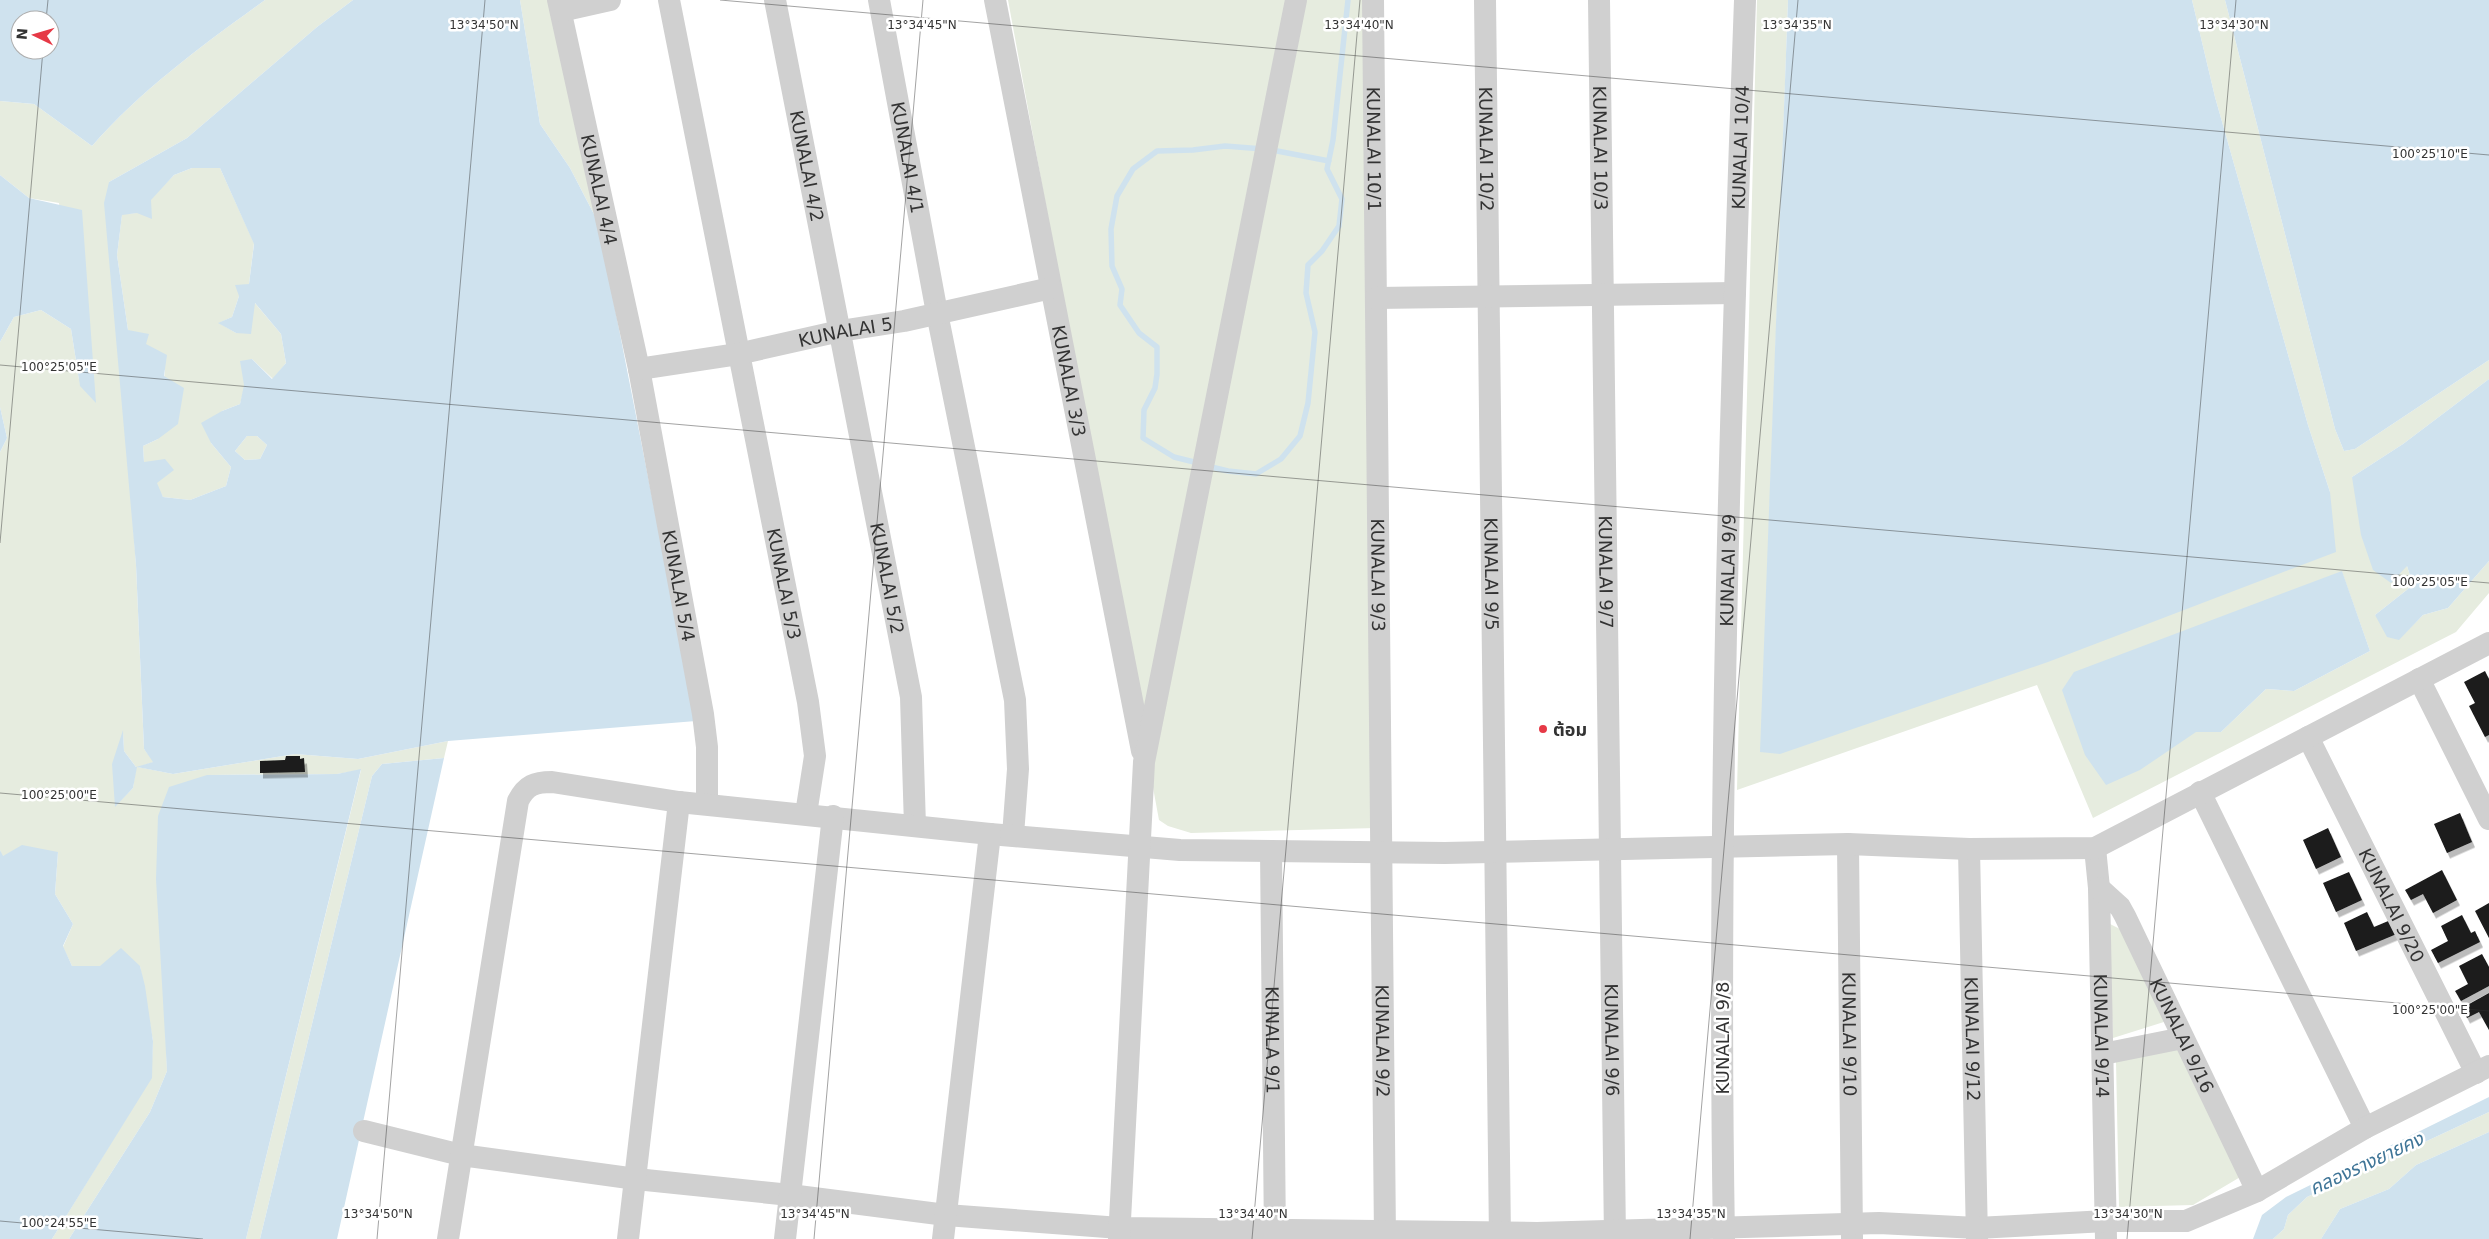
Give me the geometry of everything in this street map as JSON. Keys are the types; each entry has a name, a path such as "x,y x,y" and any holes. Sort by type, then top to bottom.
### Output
{"street":[{"path":"559,5 610,0"},
{"name":"KUNALAI 5/3","path":"669,0 812,727 815,756 806,814"},
{"name":"KUNALAI 4/2","path":"775,0 840,331"},
{"name":"KUNALAI 4/1","path":"879,0 937,314 1015,700 1018,769 1013,835"},
{"name":"KUNALAI 3/3","path":"995,0 1144,762"},
{"path":"1119,1233 1138,846 1144,762 1296,0"},
{"name":"KUNALAI 10/1","path":"1373,0 1376,298"},
{"name":"KUNALAI 10/2","path":"1485,0 1487,296"},
{"name":"KUNALAI 10/3","path":"1599,0 1603,295"},
{"name":"KUNALAI 10/4","path":"1735,293 1746,0"},
{"name":"KUNALAI 4/4","path":"559,5 639,369"},
{"name":"KUNALAI 5","path":"639,369 738,354 840,331 937,314 1051,288"},
{"path":"1376,298 1735,293"},
{"name":"KUNALAI 9/9","path":"1722,848 1735,293"},
{"name":"KUNALAI 9/7","path":"1603,295 1610,850"},
{"name":"KUNALAI 9/5","path":"1487,296 1500,1236"},
{"name":"KUNALAI 9/3","path":"1376,298 1381,852"},
{"name":"KUNALAI 5/2","path":"840,331 911,697 915,826"},
{"name":"KUNALAI 5/4","path":"639,369 704,722 707,747 707,803"},
{"path":"448,1239 518,801 523,791 539,782 552,782 679,802 707,803 990,834 1180,850 1495,852 1848,844 1969,849 2095,848 2489,643"},
{"path":"2419,679 2489,819"},
{"name":"KUNALAI 9/20","path":"2308,737 2482,1069"},
{"path":"2200,792 2365,1128"},
{"path":"628,1239 679,802"},
{"path":"785,1239 833,816"},
{"path":"943,1239 990,834"},
{"name":"KUNALAI 9/10","path":"1848,844 1852,1231"},
{"name":"KUNALAI 9/8","path":"1722,848 1724,1233"},
{"name":"KUNALAI 9/14","path":"2095,848 2099,888 2106,1230"},
{"name":"KUNALAI 9/12","path":"1969,849 1977,1233"},
{"name":"KUNALAI 9/6","path":"1610,850 1615,1235"},
{"name":"KUNALA 9/1","path":"1271,851 1275,1234"},
{"name":"KUNALAI 9/2","path":"1381,852 1385,1235"},
{"name":"KUNALAI 9/16","path":"2099,888 2120,907 2125,916 2257,1192"},
{"path":"2103,1054 2182,1038"},
{"path":"364,1131 461,1155 636,1179 790,1195 946,1216 1119,1233 1500,1236 1852,1231 1977,1233 2106,1230 2186,1221 2257,1192 2365,1128 2482,1069"}],"shaded area":[{"path":"265,0 353,0 317,27 187,138 109,182 136,565 144,749 154,762 138,767 173,774 295,754 358,759 448,741 444,758 382,764 372,776 260,1239 246,1239 361,770 337,774 207,775 165,1017 167,1071 150,1112 69,1239 52,1239 151,1078 153,1041 140,966 72,966 63,947 73,924 55,894 58,852 2,856 0,850 0,452 7,438 0,407 0,342 14,317 41,310 71,329 80,386 59,203 29,198 0,175 0,101 34,104 92,146 132,105 174,68","holes":["123,732 124,751 136,767 133,788 115,806"]},
{"path":"520,0 555,0 598,222 570,168 540,124"},
{"path":"1008,0 1366,0 1376,828 1191,833 1168,826 1159,820"},
{"path":"1757,0 1788,0 1761,752 2330,492 2308,425 2215,97 2192,0 2225,0 2335,429 2344,451 2355,449 2489,360 2489,379 2403,444 2352,477 2407,566 2413,585 2375,615 2399,639 2423,615 2448,608 2489,561 2489,593 2456,632 2093,818 2037,685 1737,790","holes":["2342,572 2370,651 2294,691 2266,689 2221,732 2196,732"]},
{"path":"192,168 220,168 254,243 249,284 239,296 232,317 219,323 236,333 254,302 281,334 286,363 273,379 252,359 240,404 222,411 211,443 231,467 226,486 190,500 163,497 144,463 143,446 158,439 165,370 145,344 128,330 117,255 122,214 137,213 174,175"},
{"path":"247,436 257,436 267,445 260,459 245,460 235,451"},
{"path":"2108,923 2124,931 2167,1021 2113,1038"},
{"path":"2177,1046 2242,1176 2193,1205 2119,1207 2116,1061"},
{"path":"2489,1112 2489,1132 2416,1165 2389,1189 2340,1209 2321,1239 2273,1239 2284,1229 2288,1215 2307,1197"}],"water":[{"path":"0,0 265,0 174,68 132,105 92,146 34,104 0,101"},
{"path":"353,0 520,0 540,124 570,168 598,222 696,721 448,741 358,759 295,754 173,774 137,767 133,788 115,807 112,764 123,730 124,751 136,767 153,762 144,749 136,565 104,203 109,182 187,138 317,27","holes":["192,168 220,168 254,244 249,284 235,285 239,296 232,317 218,323 236,333 251,334 255,303 281,334 286,363 272,379 252,359 240,361 244,385 240,404 222,411 201,423 211,443 231,467 226,486 190,500 163,497 157,483 174,470 165,459 144,462 143,446 158,439 178,424 184,388 164,376 167,355 146,344 149,334 128,330 117,255 122,215 137,213 152,219 151,200 174,175","247,436 257,436 267,445 260,459 245,460 235,451"]},
{"path":"1788,0 2192,0 2215,97 2308,425 2330,492 2336,552 2048,662 1780,754 1760,752"},
{"path":"2225,0 2489,0 2489,360 2355,449 2344,451 2335,429"},
{"path":"0,175 29,198 82,210 96,403 80,386 71,329 41,310 14,317 0,342"},
{"path":"2489,379 2489,561 2448,608 2423,615 2399,640 2387,637 2375,615 2413,585 2407,566 2391,583 2373,570 2361,535 2352,477 2403,444"},
{"path":"0,407 7,438 0,452"},
{"path":"2342,571 2370,651 2294,691 2266,689 2221,732 2196,732 2140,770 2106,785 2085,755 2062,690 2074,672"},
{"path":"444,758 337,1239 260,1239 372,776 382,764"},
{"path":"361,769 246,1239 69,1239 150,1112 167,1071 156,879 158,816 169,787 207,775 337,774"},
{"path":"22,845 58,852 55,894 73,924 63,946 72,966 100,966 121,948 140,966 145,986 153,1041 152,1078 52,1239 0,1239 0,850 3,856"},
{"name":"คลองรางยายคง","path":"2489,1097 2489,1112 2307,1197 2288,1215 2284,1229 2273,1239 2253,1239 2262,1215 2286,1197"},
{"path":"2489,1132 2489,1239 2321,1239 2340,1209 2389,1189 2416,1165"}],"building":[{"path":"2485,671 2489,679 2489,735 2485,737 2469,706 2475,703 2464,682"},
{"path":"286,756 300,756 300,759 304,758 305,772 260,773 260,761 285,760"},
{"path":"2460,813 2472,842 2447,853 2434,824"},
{"path":"2328,828 2341,857 2316,869 2303,840"},
{"path":"2442,870 2457,900 2433,913 2423,894 2411,900 2405,890"},
{"path":"2349,872 2362,900 2336,912 2323,883"},
{"path":"2489,903 2489,938 2475,911"},
{"path":"2367,912 2374,927 2393,919 2399,933 2356,951 2344,923"},
{"path":"2462,915 2471,933 2475,931 2480,942 2438,963 2431,950 2448,941 2441,926"},
{"path":"2482,954 2489,967 2489,986 2461,1001 2455,991 2468,984 2459,966"},
{"path":"2489,993 2489,1030 2479,1012 2467,1018 2462,1008"}],"waterway":[{"path":"1207,466 1228,471 1256,474 1281,459 1300,436 1308,403 1315,332 1306,293 1308,265 1322,251 1339,226 1342,199 1327,169 1333,140 1348,0"},
{"path":"1198,463 1174,457 1143,438 1144,410 1155,388 1157,347 1139,333 1120,305 1122,289 1112,266 1111,229 1117,196 1133,169 1157,151 1193,150 1225,146 1263,149"},
{"path":"1272,150 1329,161"}],"place":[{"name":"ต้อม","path":"1543,729"}]}
